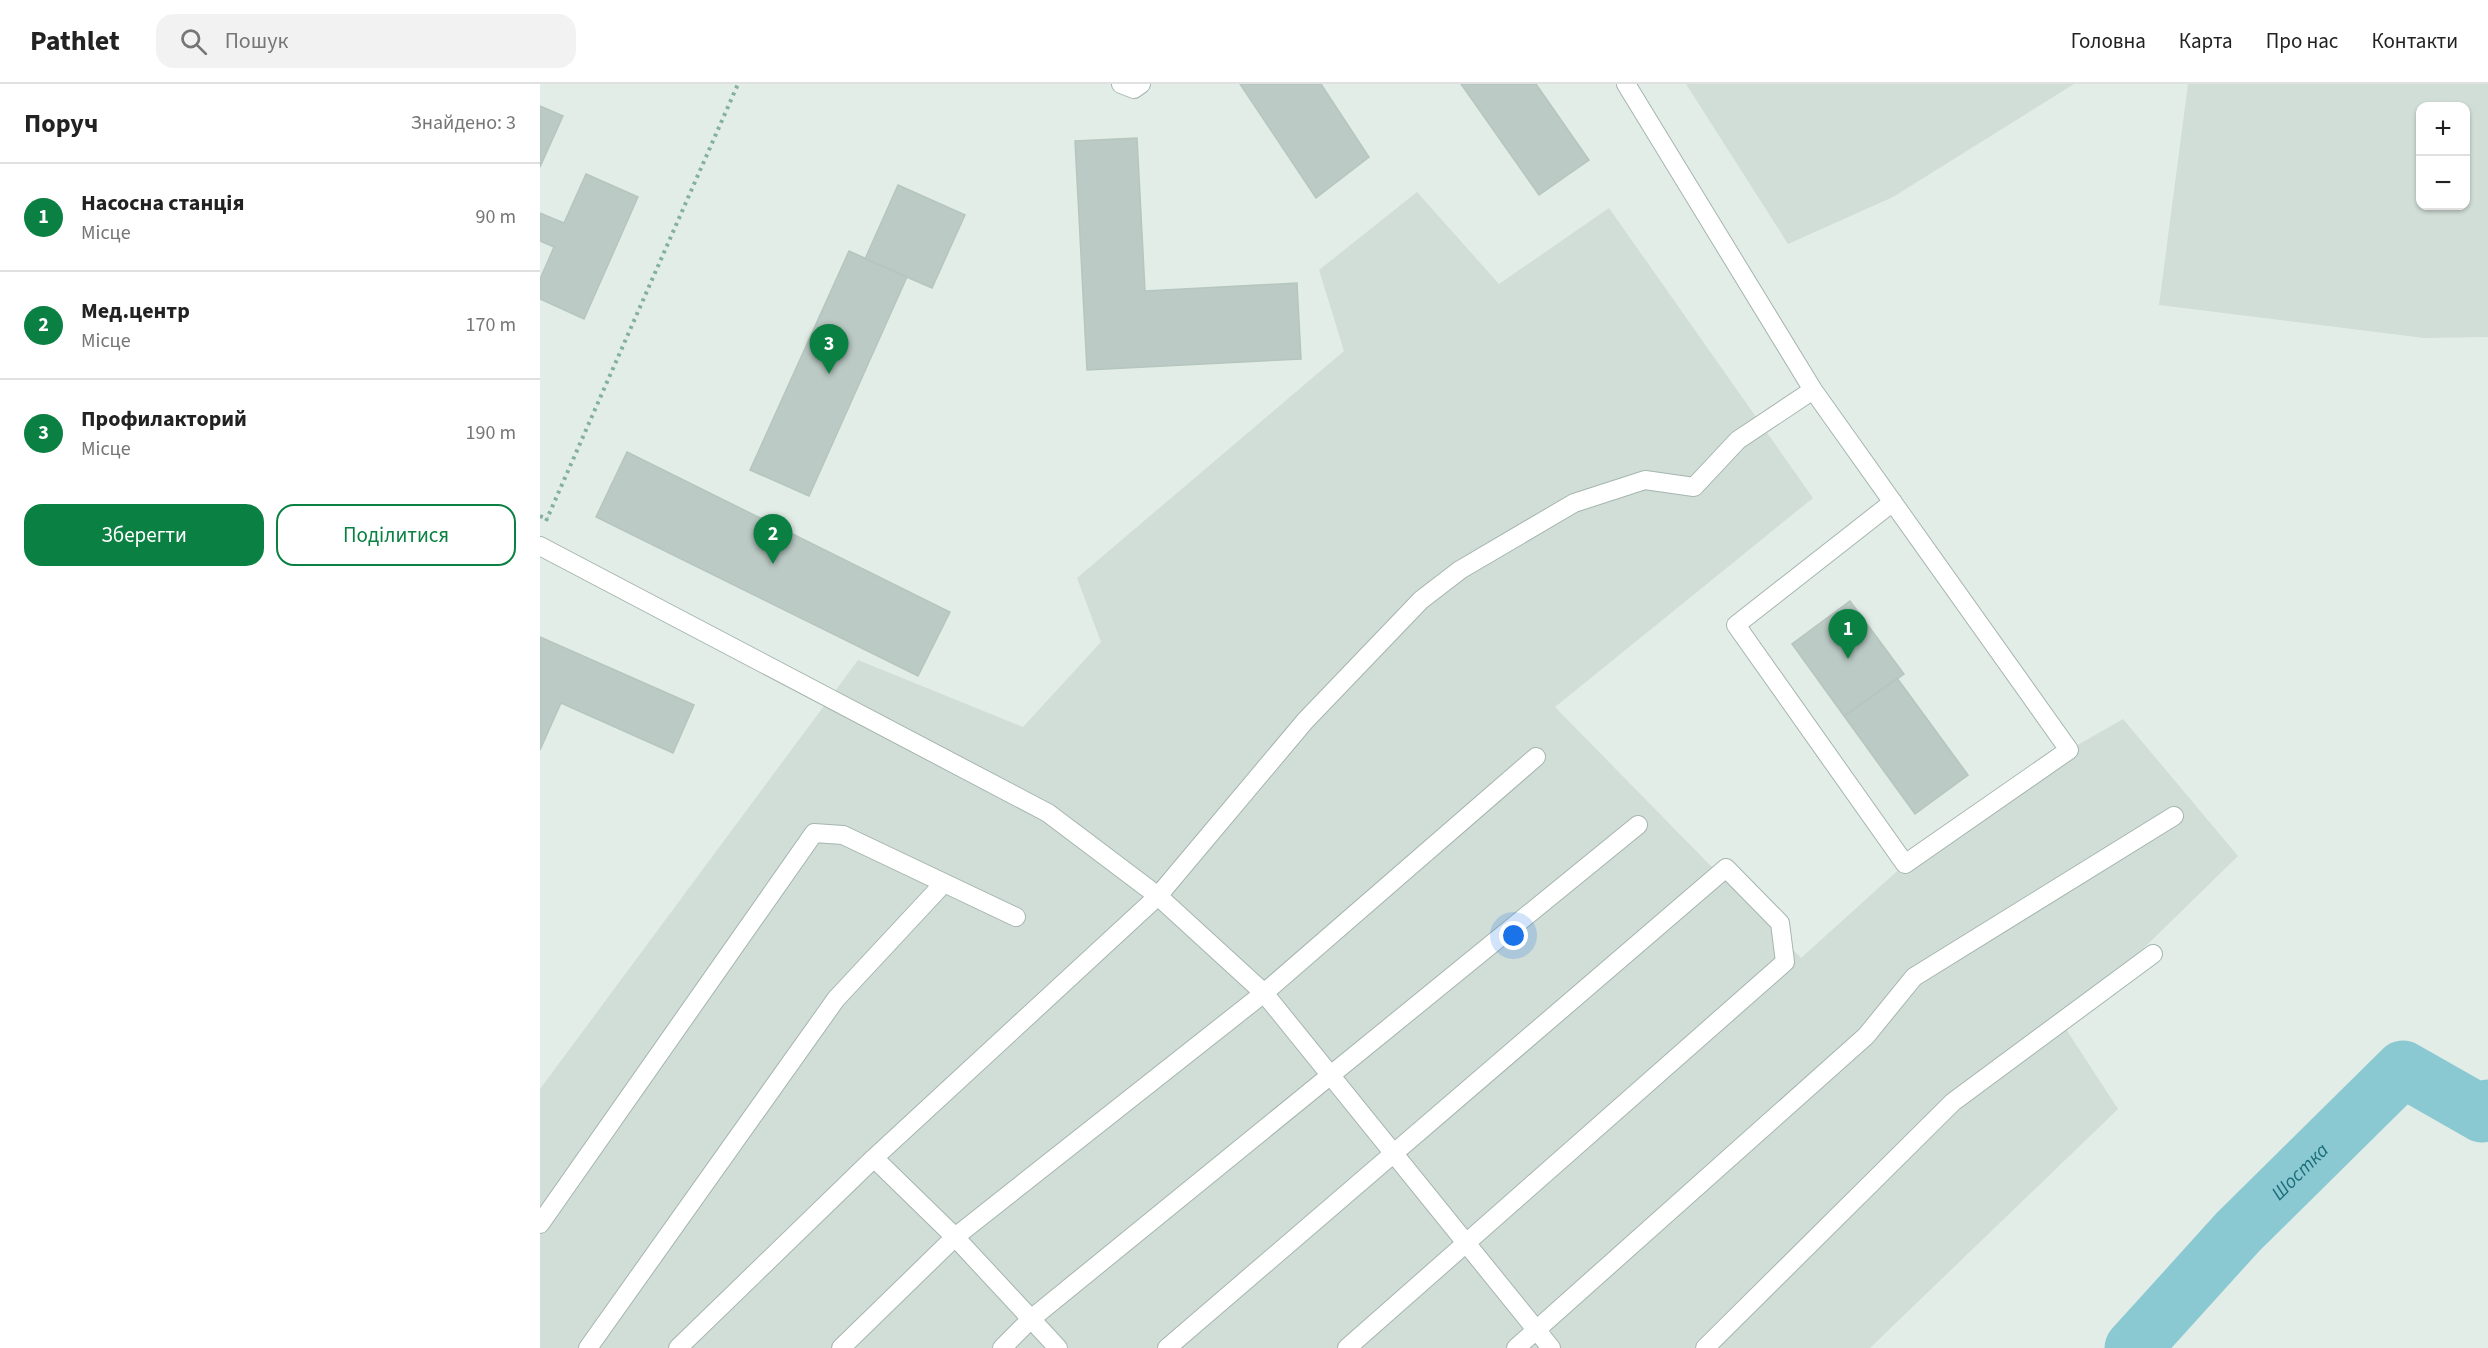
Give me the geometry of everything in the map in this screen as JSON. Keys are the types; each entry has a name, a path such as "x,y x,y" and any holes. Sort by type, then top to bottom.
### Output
{"street":[{"path":"1121,84 1134,89 1141,84"},
{"path":"1626,84 1813,390 1893,502 2069,750 1905,864 1736,625 1893,502"},
{"path":"678,1348 874,1158 1158,896 1305,721 1421,600 1460,570 1574,503 1645,480 1695,487 1738,441 1813,390"},
{"path":"540,546 1048,813 1158,896 1264,993 1551,1348"},
{"path":"841,1348 955,1237 1264,993 1536,757"},
{"path":"1516,1348 1866,1036 1914,977 2174,816"},
{"path":"1002,1348 1031,1319 1638,825"},
{"path":"540,1224 814,833 843,834 1016,917"},
{"path":"1167,1348 1726,868 1780,923 1785,962 1347,1348"},
{"path":"588,1348 837,999 944,883"},
{"path":"1705,1348 1953,1102 2153,954"},
{"path":"874,1158 955,1237 1058,1348"}],"path":[{"path":"544,527 738,84"},
{"path":"540,516 548,519"}],"shaded area":[{"path":"1686,84 2074,84 1893,197 1788,244"},
{"path":"2188,84 2488,84 2488,337 2424,338 2159,305"},
{"path":"1417,192 1499,284 1609,208 1813,498 1555,707 1801,958 1905,864 2069,750 2123,719 2238,856 2064,1026 2118,1109 1870,1348 540,1348 540,1089 858,660 1023,727 1101,642 1077,578 1344,351 1319,270"}],"building":[{"path":"1240,84 1321,84 1369,157 1316,198"},
{"path":"1461,84 1536,84 1589,160 1539,195"},
{"path":"540,106 563,116 540,167"},
{"path":"1137,138 1145,291 1297,283 1301,359 1087,370 1075,141"},
{"path":"586,174 638,197 584,319 540,299 540,279 554,247 540,241 540,213 564,223"},
{"path":"898,185 965,215 932,288 865,259"},
{"path":"849,251 907,277 809,496 750,470"},
{"path":"627,452 950,612 918,676 596,517"},
{"path":"1850,601 1904,674 1844,716 1792,644"},
{"path":"540,637 694,705 673,753 561,703 540,750"},
{"path":"1897,678 1968,775 1915,814 1844,716"}],"waterway":[{"name":"Шостка","path":"2133,1348 2238,1232 2403,1069 2482,1114 2488,1108"}],"place":[{"name":"Профилакторий","path":"829,374"},
{"name":"Мед.центр","path":"773,564"},
{"name":"Насосна станція","path":"1848,659"}]}
